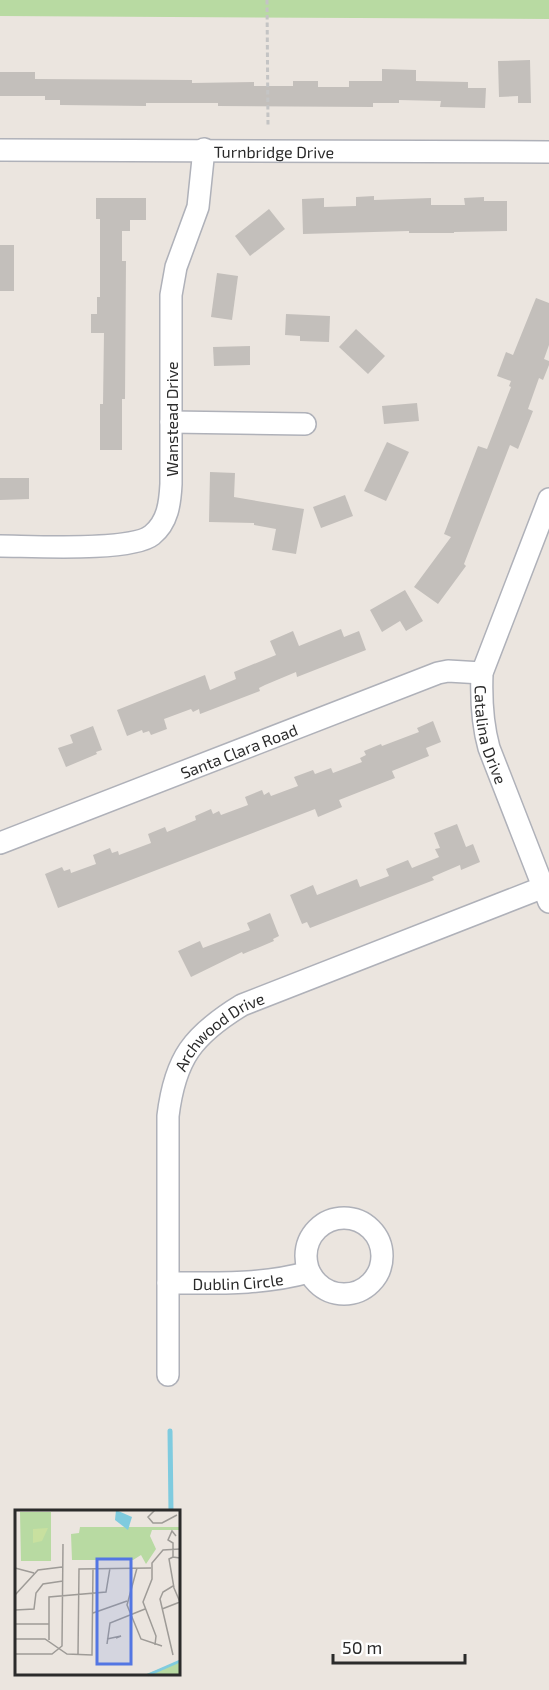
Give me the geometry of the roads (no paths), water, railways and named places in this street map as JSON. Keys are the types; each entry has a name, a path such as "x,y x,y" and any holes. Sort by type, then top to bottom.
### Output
{"street":[{"name":"Wanstead Drive","path":"0,546 117,545 140,541 151,536 167,515 170,501 173,280 198,207 204,149"},
{"name":"Turnbridge Drive","path":"0,150 549,152"},
{"path":"171,422 305,424"},
{"name":"Catalina Drive","path":"547,891 489,748 482,713 482,673 549,499"},
{"name":"Santa Clara Road","path":"0,843 438,673 448,671 482,673"},
{"name":"Archwood Drive","path":"168,1375 168,1116 170,1098 180,1065 203,1031 222,1017 253,1000 547,891"},
{"name":"Dublin Circle","path":"168,1283 263,1282 309,1272"}],"waterway":[{"path":"170,1431 171,1510"}]}
